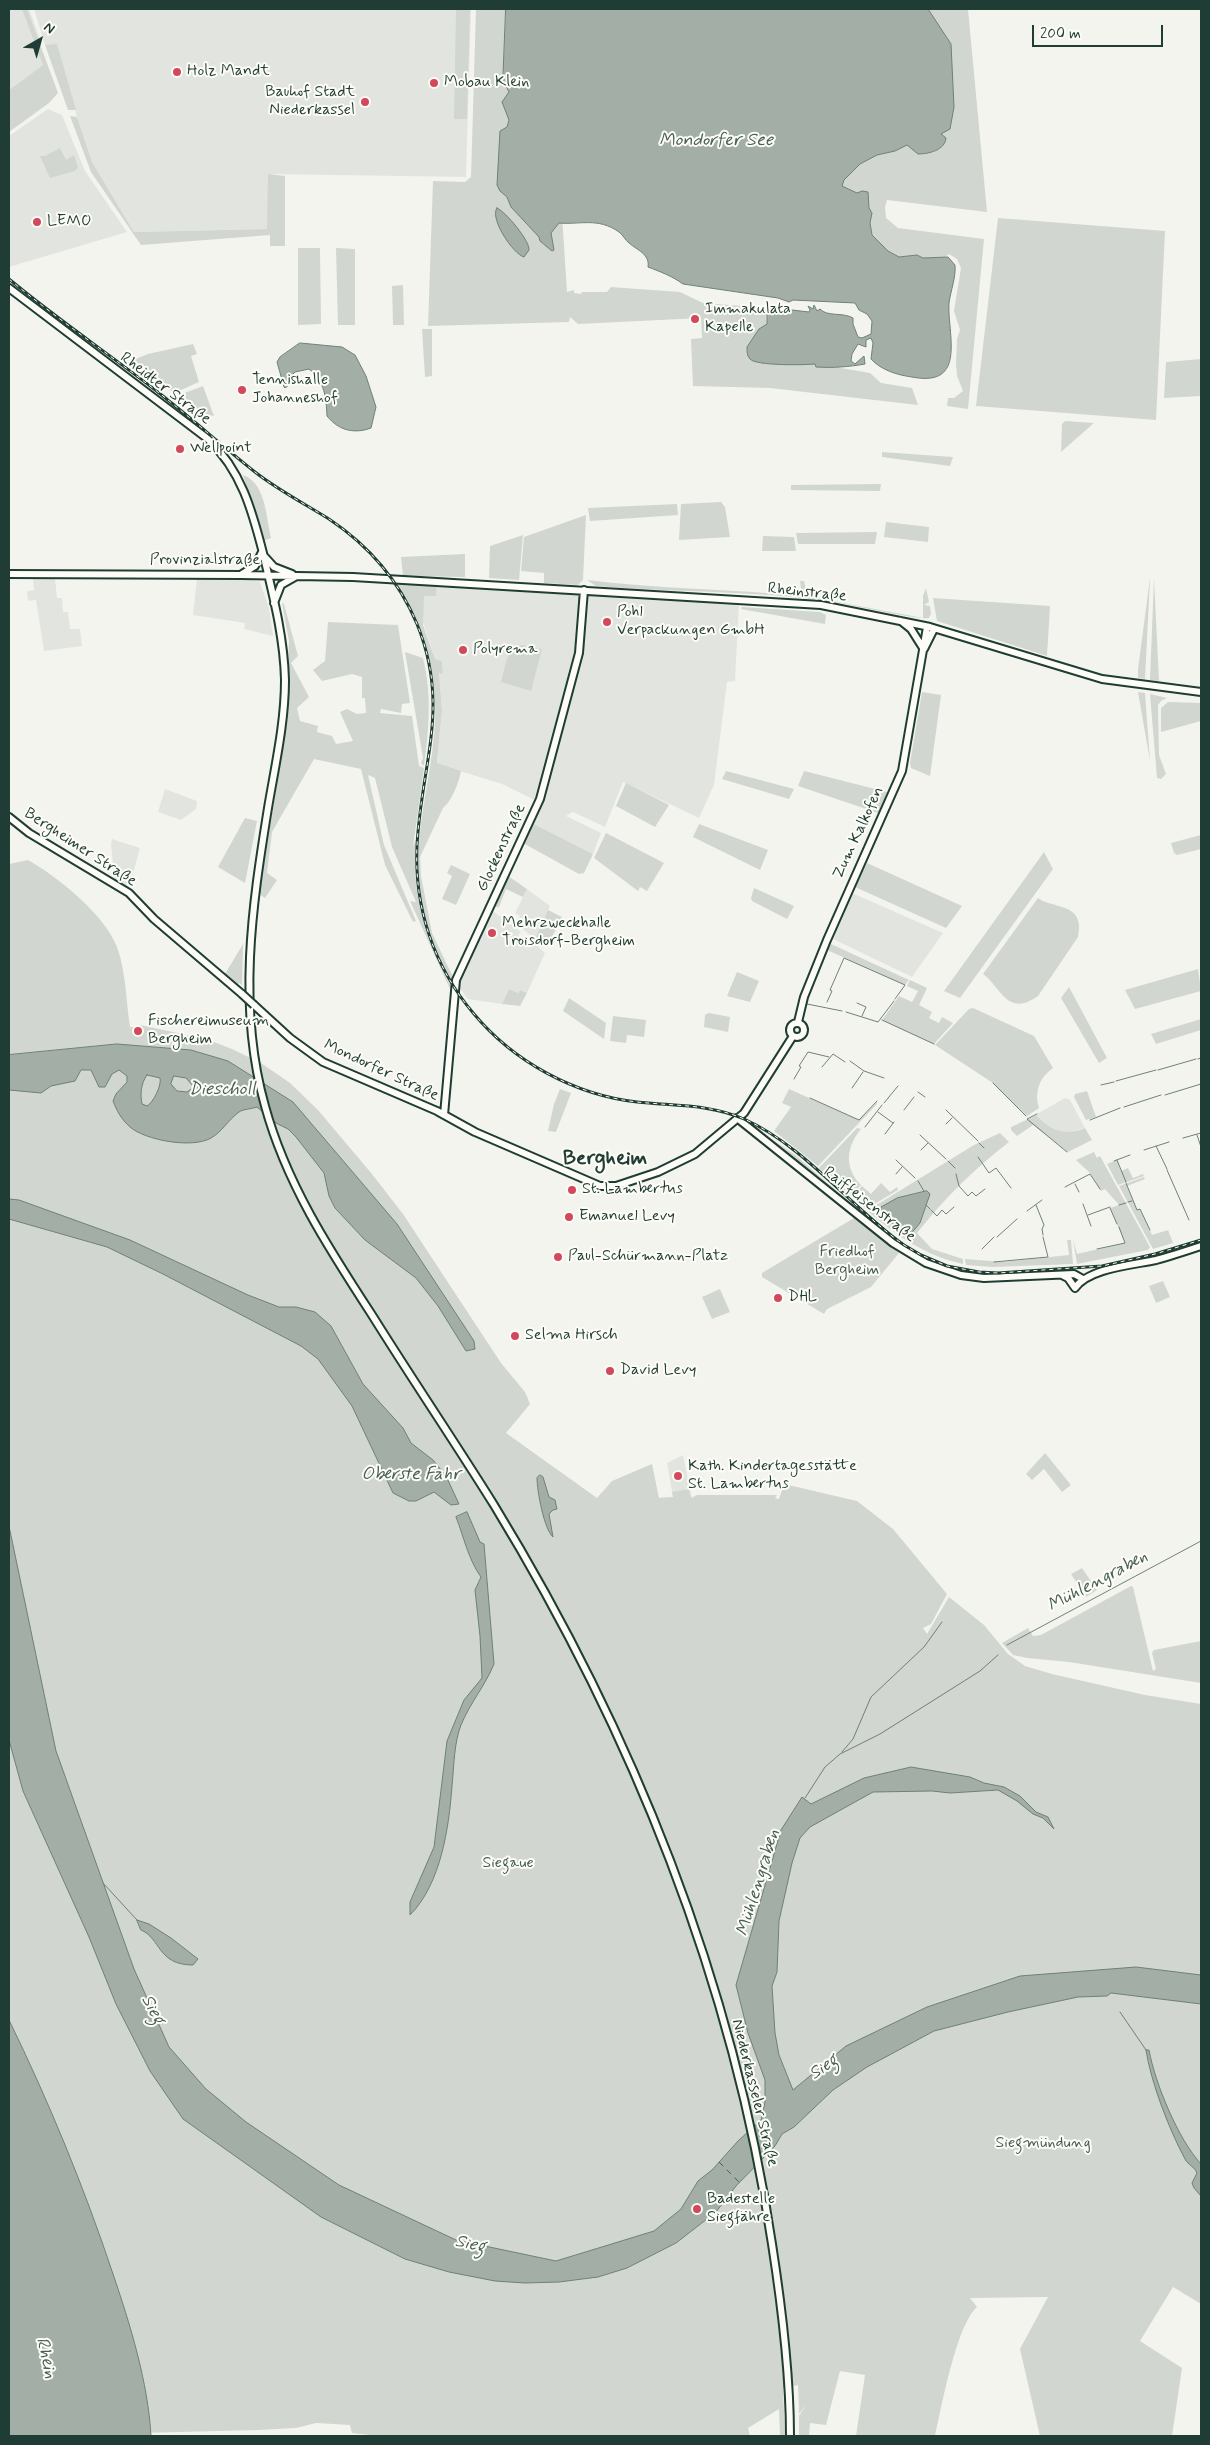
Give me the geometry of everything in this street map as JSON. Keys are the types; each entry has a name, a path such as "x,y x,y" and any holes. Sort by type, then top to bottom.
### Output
{"main road":[{"name":"Rheidter Straße","path":"9,288 218,448 238,476 248,499 268,575 281,636 284,698 251,934 249,998 255,1063 272,1130"},
{"path":"241,574 255,566 262,552 274,567 298,576"},
{"name":"Provinzialstraße","path":"9,574 241,574 401,580"},
{"path":"274,603 281,586 291,578 298,576"},
{"name":"Rheinstraße","path":"401,580 821,605 931,628 1093,676 1141,685 1201,692"},
{"name":"Glockenstraße","path":"444,1115 455,984 540,799 579,653 584,590"},
{"path":"900,620 911,629 924,649"},
{"name":"Zum Kalkofen","path":"798,1022 807,990 834,922 899,780 905,759 924,649 931,628"},
{"name":"Bergheimer Straße","path":"9,817 29,832 129,894 159,923"},
{"name":"Mondorfer Straße","path":"159,923 290,1038 323,1062 444,1115 475,1132 594,1185 616,1186 680,1163 695,1154 737,1118"},
{"path":"798,1022 802,1025 803,1032 798,1037 793,1036 790,1027 798,1022"},
{"path":"737,1118 745,1111 793,1036"},
{"name":"Raiffeisenstraße","path":"737,1118 887,1239 926,1263 961,1275 984,1278 1074,1274 1083,1279"},
{"name":"Niederkasseler Straße","path":"272,1130 288,1170 314,1224 476,1476 560,1619 626,1752 668,1854 707,1965 743,2093 766,2204 782,2311 789,2393 790,2436"},
{"path":"1060,1275 1068,1278 1075,1288 1083,1279 1096,1273 1158,1259 1201,1246"}],"shaded area":[{"path":"9,9 29,9 41,42 43,65 9,90"},
{"path":"34,9 471,9 466,177 268,174 268,229 134,232 92,162 57,45 45,45"},
{"path":"48,109 62,115 85,171 127,232 9,267 9,136"},
{"path":"55,578 57,598 62,598 63,612 68,612 70,629 80,629 82,646 44,651 36,600 28,601 27,591 34,590 33,579"},
{"path":"197,579 251,580 260,582 269,608 273,636 244,629 245,623 193,615"},
{"path":"437,585 739,604 735,681 727,682 714,785 699,818 623,782 605,827 573,812 566,816 601,833 593,854 532,823 543,804 502,784 437,764 442,710 439,673 443,673 442,661 435,659 422,619 424,596 436,596"},
{"path":"165,789 197,801 196,809 181,820 158,812"},
{"path":"112,839 140,848 129,888 124,888 115,882"},
{"path":"527,889 550,906 535,939 516,924 520,916 515,913"},
{"path":"852,893 943,933 912,977 833,939"},
{"path":"493,911 521,932 518,935 528,943 531,940 545,953 527,993 520,990 518,993 509,989 502,1004 468,999 458,986 490,912"},
{"path":"1065,1098 1070,1100 1085,1128 1070,1132 1059,1131 1046,1125 1037,1114"},
{"path":"683,1455 692,1499 655,1498 673,1497 667,1463"}],"green space":[{"path":"22,9 27,9 58,93 49,103 9,132 9,90 43,65"},
{"path":"456,9 470,9 467,119 454,119"},
{"name":"Mondorfer See","path":"476,9 968,9 987,212 887,200 885,207 886,218 898,228 984,239 968,409 947,406 948,398 954,398 963,391 957,376 956,364 957,339 960,330 954,311 961,268 957,259 949,254 945,257 923,258 917,255 899,257 888,251 872,235 870,223 872,214 869,208 869,198 560,184 567,292 574,290 574,293 581,294 582,292 607,292 611,287 680,292 703,303 743,306 756,312 766,310 771,313 766,316 767,324 752,339 748,348 751,360 764,363 815,364 870,373 881,383 912,388 918,405 770,388 693,386 691,339 702,338 701,318 578,324 570,317 569,322 428,326 433,181 465,182 471,177"},
{"path":"57,44 76,110 68,110 45,45"},
{"path":"70,116 77,117 92,162 134,232 267,229 268,174 285,176 285,246 270,246 270,235 141,245 91,172"},
{"path":"60,148 66,160 74,155 78,167 75,171 50,178 40,156 45,156"},
{"path":"998,218 1165,231 1156,420 976,406"},
{"path":"298,248 320,248 321,324 298,325"},
{"path":"336,248 355,249 355,325 338,325"},
{"path":"403,285 404,325 393,325 392,286"},
{"path":"422,329 432,329 432,376 425,377"},
{"path":"193,344 197,354 191,356 199,382 174,393 145,370 128,362 148,354"},
{"path":"1201,359 1201,396 1164,398 1166,362"},
{"path":"203,386 214,416 196,409 182,394"},
{"path":"1065,421 1094,423 1061,452 1062,424"},
{"path":"882,452 953,457 950,466 882,457"},
{"path":"243,475 251,479 256,485 264,502 271,538 263,541"},
{"path":"881,484 880,491 791,490 791,485"},
{"path":"721,502 725,507 730,537 679,540 681,504"},
{"path":"677,504 678,515 590,521 588,508"},
{"path":"586,515 583,580 578,585 544,583 544,573 521,571 524,537"},
{"path":"886,522 929,527 928,542 884,537"},
{"path":"877,532 875,544 798,544 796,533"},
{"path":"523,535 519,580 489,578 490,546"},
{"path":"763,536 794,537 796,551 762,551"},
{"path":"465,554 465,577 403,576 401,557"},
{"path":"1150,578 1145,679 1138,678 1138,669"},
{"path":"1154,578 1159,681 1150,680"},
{"path":"587,580 802,596 800,581 804,581 807,594 811,597 922,618 810,599 596,586"},
{"path":"396,584 437,585 436,596 424,596 423,625 435,659 442,661 443,674 439,673 442,710 437,763 461,771 455,791 443,808 420,857 421,876 432,933 452,975 452,981 438,955 428,928 421,899 418,870 422,819 434,735 435,696 433,676 423,637"},
{"path":"926,588 929,602 924,605 930,606 931,614 929,618 923,618 923,596"},
{"path":"933,598 1050,606 1047,656 937,621"},
{"path":"282,603 284,604 298,656 291,663 309,697 297,708 300,721 318,726 317,732 332,736 336,744 353,741 340,712 347,709 357,714 366,713 365,698 362,698 362,677 352,674 322,681 313,670 325,661 328,622 398,625 410,703 402,704 401,713 381,709 380,713 412,716 419,766 424,768 413,847 416,839 415,859 418,897 427,934 451,986 450,989 410,901 416,902 392,847 375,778 368,775 384,845 416,921 413,922 385,865 361,769 314,759 272,832 267,873 277,880 265,898 259,894 285,734 289,641"},
{"path":"742,607 820,612 826,615 825,624 741,609"},
{"path":"521,645 542,649 531,691 501,682 509,655 512,650"},
{"path":"405,652 423,658 426,672 429,712 424,766 421,763 423,758"},
{"path":"922,692 941,695 930,776 911,768 910,763"},
{"path":"1138,692 1145,693 1150,761"},
{"path":"1150,694 1167,698 1158,705 1159,755 1166,774 1161,779 1157,778"},
{"path":"1168,702 1201,703 1201,721 1161,732 1161,708"},
{"path":"726,771 794,789 789,799 722,779"},
{"path":"804,771 891,793 881,814 798,786"},
{"path":"626,783 669,805 655,827 616,806"},
{"path":"245,818 257,821 245,883 218,867"},
{"path":"532,823 593,854 584,873 579,874 523,843"},
{"path":"699,824 768,850 760,870 693,837"},
{"path":"606,833 664,863 647,891 640,887 638,891 594,858"},
{"path":"1201,835 1201,849 1177,855 1174,853 1171,843"},
{"path":"1044,852 1053,869 960,998 944,991"},
{"name":"Siegaue","path":"28,860 40,867 79,898 102,922 111,935 120,956 130,1027 138,1027 140,1025 206,1039 232,1049 261,1063 290,1083 318,1110 403,1214 501,1363 525,1392 530,1404 506,1433 597,1498 612,1481 652,1464 659,1498 673,1497 672,1492 689,1489 691,1498 697,1495 777,1495 775,1498 779,1499 784,1484 857,1501 893,1529 947,1594 931,1624 923,1628 927,1634 949,1597 984,1625 1008,1654 1025,1666 1145,1695 1201,1704 1201,1994 1167,1986 1107,1980 1071,1983 1005,1995 975,2003 920,2025 893,2039 867,2055 817,2091 900,2036 978,2007 1055,1986 1135,1985 1174,1989 1201,1995 1201,2304 1173,2287 1140,2341 1182,2368 1172,2436 1040,2436 1020,2349 1048,2297 970,2298 977,2307 969,2317 956,2348 935,2436 856,2436 865,2375 840,2371 826,2425 810,2423 809,2436 799,2436 799,2416 806,2405 799,2414 798,2385 783,2388 785,2436 780,2436 779,2409 748,2428 750,2436 379,2436 352,2433 350,2425 316,2423 296,2428 258,2430 62,2435 33,2320 9,2258 9,864","holes":["78,1875 143,2016 170,2060 208,2102 267,2154 346,2208 407,2236 501,2266 460,2260 402,2241 313,2196 234,2137 164,2065 123,1988"]},
{"path":"867,863 962,906 946,928 855,887"},
{"path":"451,865 470,874 456,905 442,899 452,876 447,873"},
{"path":"508,876 527,889 523,897 506,889 499,907 495,907"},
{"path":"754,888 794,906 787,919 752,901"},
{"path":"1038,898 1073,912 1079,926 1078,937 1038,996 1019,1004 1006,998 983,974"},
{"path":"548,910 562,917 547,947 535,939"},
{"path":"243,944 242,989 242,985 239,983 238,985 225,974"},
{"path":"831,944 909,980 905,985 827,950"},
{"path":"1198,969 1201,991 1135,1009 1125,990"},
{"path":"737,972 759,981 750,1002 727,996"},
{"path":"910,980 927,988 919,1005 932,1012 929,1018 939,1023 942,1017 953,1023 934,1044 882,1020 899,996 912,1002 918,991 907,986"},
{"path":"1069,987 1107,1058 1099,1063 1061,998"},
{"path":"509,989 518,993 520,990 527,993 520,1006 502,1004"},
{"path":"569,998 606,1023 604,1039 563,1011"},
{"path":"973,1008 1034,1036 1053,1068 1044,1076 1039,1086 1037,1096 1039,1108 1027,1116 993,1083 935,1045 969,1009"},
{"path":"709,1013 730,1017 728,1032 704,1027 705,1015"},
{"path":"613,1016 646,1020 644,1037 627,1035 626,1043 610,1041"},
{"path":"1201,1019 1201,1030 1156,1044 1151,1034"},
{"path":"560,1089 571,1093 556,1132 548,1131 554,1104"},
{"path":"789,1089 859,1120 877,1102 877,1104 818,1166 774,1131 791,1107 782,1103"},
{"path":"1087,1091 1096,1117 1086,1120 1074,1097 1075,1094"},
{"path":"1037,1115 1047,1125 1065,1132 1085,1128 1092,1140 1068,1152 1033,1125 1017,1136 1011,1130 1011,1127"},
{"path":"748,1123 795,1155 862,1213"},
{"path":"857,1128 861,1129 852,1143 849,1157 852,1172 861,1185 851,1196 819,1168"},
{"path":"1000,1133 1009,1142 960,1184 917,1233 932,1249 963,1259 963,1264 937,1256 913,1244 869,1212 870,1209 974,1145"},
{"path":"1094,1152 1097,1158 1100,1156 1150,1247 1148,1250 1077,1264 1073,1239 1077,1254 1125,1243 1110,1208 1119,1205 1105,1189 1101,1191 1090,1173 1076,1160"},
{"path":"1117,1160 1121,1171 1128,1168 1133,1178 1143,1174 1144,1176 1118,1185 1107,1164"},
{"path":"1144,1177 1145,1179 1127,1186 1137,1210 1140,1209 1152,1235 1168,1230 1173,1243 1153,1249 1119,1186"},
{"path":"881,1183 890,1192 897,1187 898,1190 866,1209 852,1197 862,1186 871,1194"},
{"name":"Friedhof Bergheim","path":"854,1218 899,1253 871,1287 827,1309 824,1314 762,1277 762,1273"},
{"path":"1067,1240 1071,1240 1073,1264 993,1267 966,1265 965,1259 1003,1262 1069,1255"},
{"path":"1163,1281 1170,1297 1156,1303 1149,1286"},
{"path":"720,1289 730,1312 712,1319 702,1297"},
{"path":"1045,1453 1071,1485 1062,1492 1044,1469 1032,1480 1026,1474"},
{"path":"1082,1568 1097,1590 1086,1597 1071,1574"},
{"path":"1131,1586 1133,1587 1153,1671 1156,1669 1152,1653 1154,1650 1201,1641 1201,1683 1069,1662 1027,1658 1013,1655 1002,1643 1028,1628 1033,1636 1041,1635"}],"water":[{"name":"Mondorfer See","path":"506,9 928,9 951,44 954,107 950,129 941,134 946,138 945,142 940,148 927,153 918,154 907,145 895,151 877,155 860,164 844,180 842,186 857,193 862,191 868,192 869,208 872,213 870,223 872,235 888,251 899,257 917,255 923,258 948,257 955,265 949,303 951,355 948,366 941,374 930,378 912,377 895,373 880,366 871,359 873,343 871,338 866,340 866,347 858,344 852,354 851,361 855,364 864,356 865,364 816,367 815,364 801,365 754,361 748,356 747,347 759,329 767,324 767,314 777,314 783,311 786,313 792,310 809,312 808,306 813,309 814,305 817,311 820,309 827,313 853,318 853,324 858,337 862,338 871,334 872,321 867,314 859,310 855,303 793,300 789,302 778,298 683,284 671,276 648,267 645,256 619,232 611,227 596,223 559,223 551,233 554,250 552,251 540,241 539,237 511,207 507,197 500,191 497,185 500,131 507,127 509,120 502,102 509,92 503,80"},
{"path":"497,208 511,221 526,240 529,250 524,257 514,249 503,235 496,219 495,213"},
{"path":"300,343 342,347 355,355 366,376 376,407 371,428 353,431 342,428 332,421 327,416 324,390 318,379 309,369 295,372 288,379 289,385 284,387 277,362 280,357"},
{"name":"Diescholl","path":"117,1044 191,1050 228,1061 293,1102 397,1224 474,1341 475,1349 466,1351 438,1306 416,1278 365,1240 335,1208 329,1196 324,1173 288,1129 276,1123 257,1107 239,1112 211,1138 192,1143 169,1142 137,1132 124,1121 113,1101 116,1094 127,1082 127,1076 119,1070 112,1074 105,1087 99,1087 91,1070 81,1070 75,1081 51,1086 41,1093 9,1090 9,1055","holes":["147,1075 160,1078 160,1085 156,1094 147,1106 142,1104 141,1096 142,1085","174,1076 186,1078 194,1087 187,1092 177,1091 171,1084"]},
{"path":"927,1191 930,1194 920,1223 909,1236 882,1216 881,1207 897,1198"},
{"name":"Oberste Fahr","path":"9,1199 19,1200 130,1240 248,1295 279,1307 296,1307 315,1312 331,1326 363,1384 403,1428 411,1443 433,1460 446,1476 459,1504 451,1505 434,1492 416,1501 409,1501 393,1493 352,1406 318,1359 301,1346 107,1247 9,1219"},
{"path":"540,1475 543,1477 549,1497 555,1500 557,1509 549,1514 553,1537 544,1518 538,1492 537,1478"},
{"name":"Oberste Fahr","path":"467,1512 480,1542 484,1544 494,1664 461,1725 456,1747 449,1819 442,1854 429,1888 421,1902 410,1915 410,1902 434,1847 447,1741 464,1700 482,1678 475,1590 481,1577 469,1555 456,1517"},
{"name":"Sieg","path":"9,1526 56,1751 134,1969 169,2047 206,2089 246,2122 339,2185 456,2240 556,2261 654,2231 681,2209 698,2181 712,2170 738,2141 761,2120 765,2102 765,2080 748,2033 736,1985 781,1830 802,1797 811,1804 864,1778 911,1767 970,1777 984,1783 1004,1787 1020,1796 1036,1812 1048,1817 1054,1829 1043,1818 1033,1814 1017,1801 998,1790 950,1793 932,1791 873,1792 810,1827 800,1838 792,1863 779,1921 777,1972 772,1986 775,2033 779,2055 793,2090 846,2046 927,2007 1020,1976 1136,1967 1201,1975 1201,2004 1111,1993 1107,1996 1078,1997 1008,2012 934,2031 867,2067 833,2090 794,2127 782,2134 775,2146 736,2186 716,2212 676,2243 627,2268 598,2277 559,2282 525,2283 495,2281 449,2272 405,2259 321,2217 183,2119 150,2071 116,2004 89,1937 23,1791 9,1740"},
{"path":"137,1920 149,1924 171,1938 198,1959 193,1965 172,1961 148,1934 141,1930"},
{"name":"Rhein","path":"9,2020 65,2145 113,2274 132,2333 142,2374 151,2436 9,2436"},
{"path":"1146,2050 1149,2050 1156,2078 1176,2126 1201,2164 1201,2196 1192,2183 1197,2173 1185,2159 1161,2106"}],"waterway":[{"path":"827,1002 832,991 830,990 844,958 905,985 895,999"},
{"path":"846,1012 878,1022 894,1001"},
{"path":"857,1003 866,1007 862,1016"},
{"path":"807,1004 842,1011"},
{"path":"882,1020 934,1044"},
{"path":"794,1079 801,1067 799,1066 808,1052 829,1057"},
{"path":"822,1067 833,1054 845,1062"},
{"path":"1158,1070 1196,1059"},
{"path":"850,1061 864,1071 884,1078"},
{"path":"1116,1081 1156,1070"},
{"path":"852,1088 863,1072"},
{"path":"1101,1085 1114,1082"},
{"path":"993,1083 1026,1116"},
{"path":"1165,1095 1201,1084"},
{"path":"884,1103 898,1086"},
{"path":"918,1092 925,1097"},
{"path":"1124,1107 1161,1095"},
{"path":"904,1110 914,1097"},
{"path":"810,1098 859,1120 877,1101"},
{"path":"865,1127 882,1105"},
{"path":"1090,1120 1120,1108"},
{"path":"946,1110 978,1141"},
{"path":"878,1112 893,1123"},
{"path":"1037,1114 1027,1119 1067,1152"},
{"path":"946,1124 952,1118"},
{"path":"885,1134 894,1122"},
{"path":"1183,1138 1201,1133"},
{"path":"920,1135 946,1159"},
{"path":"1197,1135 1201,1147"},
{"path":"1144,1150 1169,1142"},
{"path":"921,1150 928,1143"},
{"path":"979,1143 984,1148"},
{"path":"1156,1146 1167,1169"},
{"path":"1114,1161 1130,1155"},
{"path":"978,1157 989,1173 996,1168 1011,1188"},
{"path":"896,1160 915,1178"},
{"path":"1117,1160 1126,1182"},
{"path":"948,1161 955,1168"},
{"path":"896,1174 902,1167"},
{"path":"1167,1170 1189,1220"},
{"path":"956,1174 959,1186 968,1196 972,1192 976,1196 985,1189"},
{"path":"1065,1187 1090,1174 1100,1189"},
{"path":"918,1181 924,1191"},
{"path":"1126,1183 1137,1210 1140,1209 1150,1230"},
{"path":"1075,1184 1079,1192"},
{"path":"1027,1211 1042,1200"},
{"path":"1128,1202 1132,1201"},
{"path":"1119,1205 1126,1203"},
{"path":"1083,1204 1091,1226"},
{"path":"926,1205 930,1209"},
{"path":"1036,1205 1044,1225 1042,1229 1043,1235"},
{"path":"931,1210 937,1216 942,1210 946,1214 954,1207"},
{"path":"1088,1215 1110,1207"},
{"path":"1110,1208 1117,1224"},
{"path":"997,1237 1017,1219"},
{"path":"1097,1249 1125,1243 1119,1227"},
{"path":"982,1249 994,1237"},
{"path":"994,1262 1048,1257 1043,1237"},
{"name":"Mühlengraben","path":"1007,1645 1201,1541"},
{"path":"842,1752 853,1739 871,1697 924,1647 942,1622"},
{"name":"Mühlengraben","path":"805,1798 825,1767 840,1754 880,1734 980,1671 998,1655"},
{"path":"103,1883 137,1920"},
{"path":"1120,2012 1146,2050"}],"ferry route":[{"path":"719,2162 739,2182"}],"railway":[{"path":"9,279 154,389 255,472 343,529 369,552 392,579 410,608 417,624 427,654 432,682 433,709 431,735 417,846 419,892 423,914 429,936 438,957 460,996 474,1014 508,1047 547,1073 591,1092 637,1102 705,1108 744,1119 766,1130 787,1144 904,1245 921,1255 947,1266 979,1272 998,1273 1102,1266 1155,1254 1201,1240"}],"place":[{"name":"Holz Mandt","path":"177,72"},
{"name":"Mobau Klein","path":"434,83"},
{"name":"Bauhof Stadt Niederkassel","path":"365,102"},
{"name":"LEMO","path":"37,222"},
{"name":"Immakulata Kapelle","path":"695,319"},
{"name":"Tennishalle Johanneshof","path":"242,390"},
{"name":"Wellpoint","path":"180,449"},
{"name":"Pohl Verpackungen GmbH","path":"607,622"},
{"name":"Polyrema","path":"463,650"},
{"name":"Mehrzweckhalle Troisdorf-Bergheim","path":"492,933"},
{"name":"Fischereimuseum Bergheim","path":"138,1031"},
{"name":"St. Lambertus","path":"572,1190"},
{"name":"Emanuel Levy","path":"569,1217"},
{"name":"Paul-Schürmann-Platz","path":"558,1257"},
{"name":"DHL","path":"778,1298"},
{"name":"Selma Hirsch","path":"515,1336"},
{"name":"David Levy","path":"610,1371"},
{"name":"Kath. Kindertagesstätte St. Lambertus","path":"678,1476"},
{"name":"Badestelle Siegfähre","path":"697,2209"}],"district":[{"name":"Bergheim","path":"605,1160"}],"park label":[{"name":"Siegmündung","path":"1043,2144"}]}
